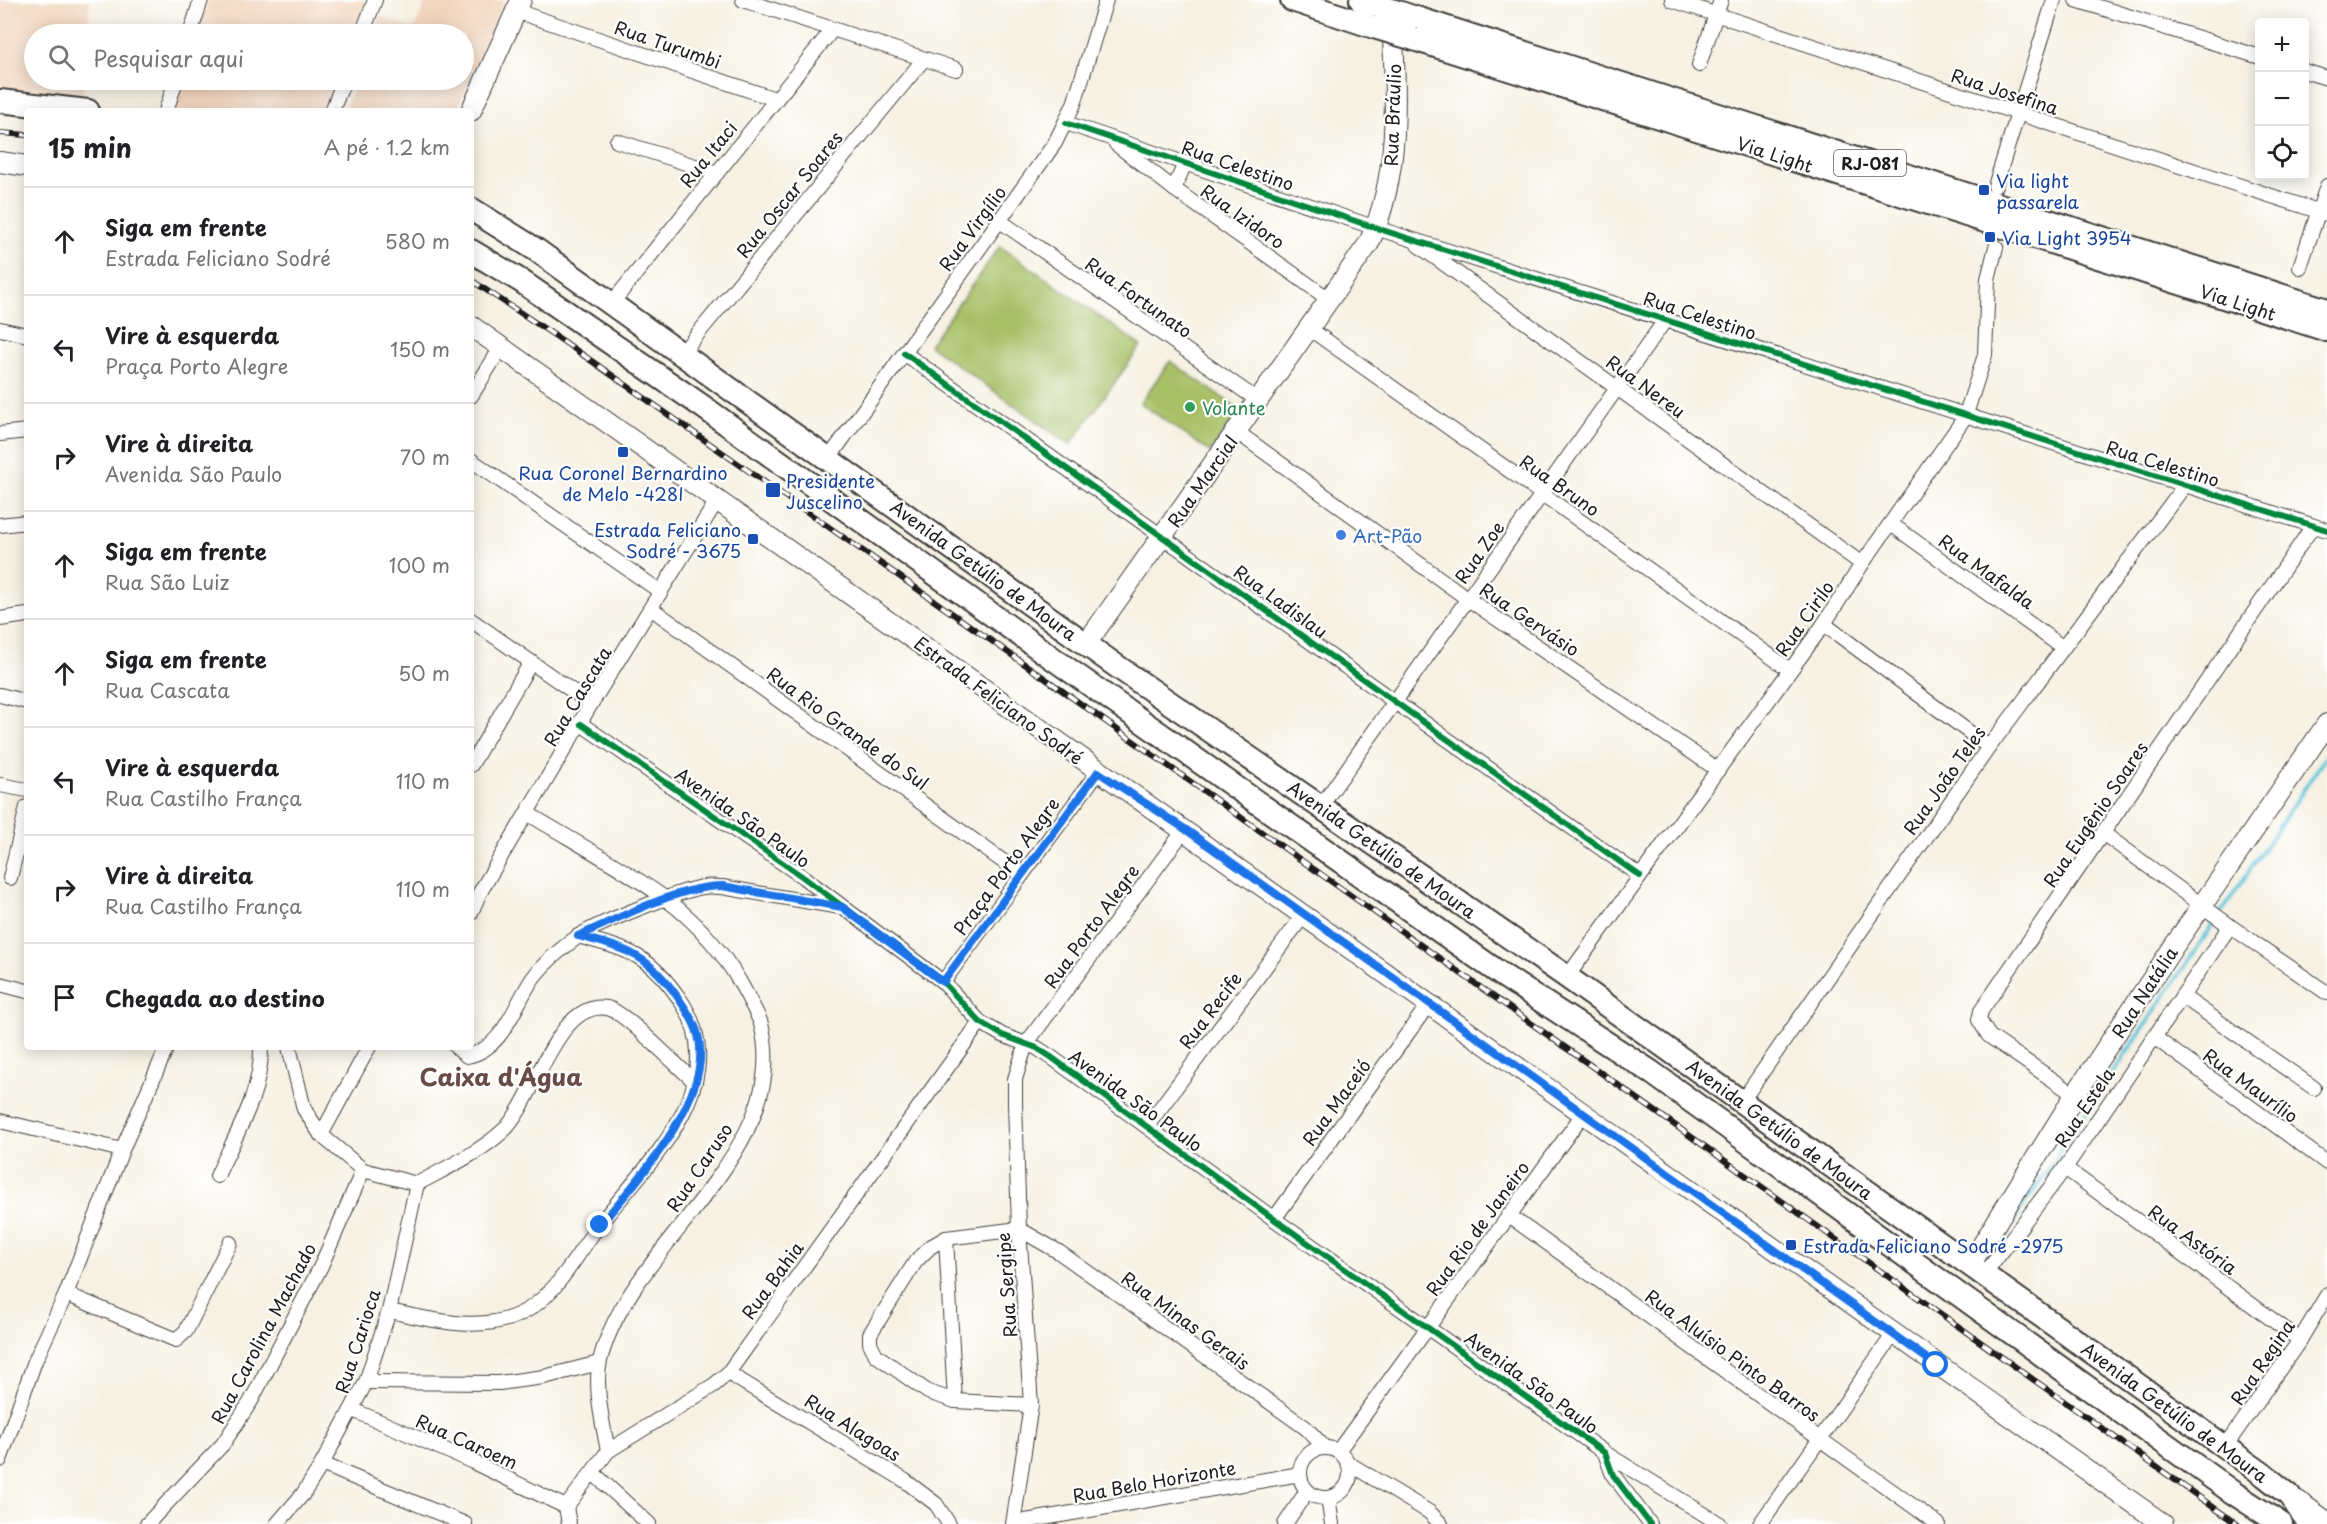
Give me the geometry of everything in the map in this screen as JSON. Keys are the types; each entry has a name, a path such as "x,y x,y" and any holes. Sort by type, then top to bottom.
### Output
{"main road":[{"name":"Via Light","path":"1292,0 1376,8 1413,16 2327,310"},
{"path":"472,108 518,6"},
{"name":"Via Light","path":"1376,8 1414,39 2327,330"},
{"name":"Rua Bráulio","path":"1376,8 1392,12 1393,152 1376,228"},
{"path":"0,101 62,108"},
{"path":"0,162 24,166"},
{"name":"Avenida Getúlio de Moura","path":"474,211 520,239 612,303 1086,644 1567,977 2327,1522"},
{"name":"Rua Marcial","path":"1086,644 1359,260 1376,228"},
{"name":"Avenida Getúlio de Moura","path":"474,253 521,281 683,393 1055,660 1402,902 1505,977 1651,1072 2188,1460 2281,1524"},
{"name":"Estrada Feliciano Sodré","path":"474,328 718,499 1098,772 1185,829 1428,1005 2163,1524"},
{"name":"Rua Natália","path":"1977,1270 2076,1095 2206,908 2327,724"},
{"path":"1402,902 1467,938 1474,941 1485,939 1484,926 1456,900"},
{"path":"1505,977 1502,958 1515,951 1557,978 1567,977"},
{"path":"1876,1234 1893,1210"},
{"path":"2188,1460 2210,1456 2225,1447"},
{"name":"Avenida Getúlio de Moura","path":"2289,1495 2310,1524"}],"street":[{"path":"193,24 201,0"},
{"path":"366,24 375,0"},
{"path":"743,0 956,69"},
{"name":"Rua Virgílio","path":"829,458 1000,221 1066,123 1090,56 1106,0"},
{"name":"Rua Josefina","path":"1672,0 2323,213"},
{"path":"1699,65 1721,0"},
{"path":"1995,186 2054,0"},
{"path":"2076,0 2255,56"},
{"name":"Rua Turumbi","path":"518,6 775,99"},
{"name":"Rua Itaci","path":"612,303 833,29"},
{"name":"Rua Oscar Soares","path":"682,353 924,59"},
{"path":"2307,72 2327,78"},
{"path":"167,108 173,90"},
{"path":"333,108 340,90"},
{"name":"Rua Celestino","path":"1066,123 1376,228 1666,319 1965,417 2327,530"},
{"name":"Rua Izidoro","path":"1107,137 1174,189 1330,300"},
{"path":"617,141 717,173"},
{"path":"1174,189 1185,163"},
{"path":"2300,267 2323,213 2327,186"},
{"name":"Rua Fortunato","path":"1000,221 1258,401"},
{"name":"Rua Nereu","path":"1408,238 1863,564"},
{"name":"Rua Cirilo","path":"1567,977 1824,624 1965,417 1984,355 1988,279 1996,247"},
{"name":"Rua Zoe","path":"1321,806 1666,319"},
{"path":"0,329 24,334"},
{"name":"Rua Bruno","path":"1310,329 1790,670"},
{"path":"474,391 502,346"},
{"name":"Rua Ladislau","path":"904,353 1640,876"},
{"path":"0,434 24,431"},
{"name":"Rua Gervásio","path":"1237,432 1468,599 1718,770"},
{"path":"474,462 661,592"},
{"name":"Rua João Teles","path":"1742,1101 1989,747 2185,485"},
{"name":"Rua Cascata","path":"474,907 591,704 652,609 718,499"},
{"path":"0,525 24,522"},
{"name":"Rua Mafalda","path":"1891,524 2062,647"},
{"name":"Rua Eugênio Soares","path":"2076,1095 1989,1036 1979,1020 1981,1011 2313,526"},
{"name":"Rua Rio Grande do Sul","path":"652,609 1022,875"},
{"path":"0,619 24,615"},
{"path":"474,622 591,704"},
{"path":"1824,624 1989,747"},
{"path":"474,760 531,662"},
{"path":"0,695 24,701"},
{"name":"Avenida São Paulo","path":"581,724 803,877 943,982 980,1022 1002,1035 1051,1057 1274,1219 1605,1453 1613,1475 1650,1524"},
{"name":"Praça Porto Alegre","path":"943,982 1098,772"},
{"path":"0,785 24,789"},
{"name":"Rua Caruso","path":"527,813 666,900 705,934 737,975 761,1022 766,1058 762,1091 746,1129 724,1168 632,1292 612,1326 599,1363 600,1408 608,1451"},
{"path":"10,878 24,820"},
{"name":"Rua Porto Alegre","path":"1026,1044 1185,829"},
{"path":"2104,834 2228,925 2327,993"},
{"path":"460,1050 467,1056 485,1050 500,1034 533,978 578,936 666,900 703,887 722,886 842,907"},
{"name":"Rua Recife","path":"1147,1126 1303,916"},
{"name":"Rua Estela","path":"1977,1270 2065,1168 2228,925"},
{"path":"389,1311 452,1323 488,1322 517,1316 534,1306 561,1278 642,1174 687,1105 700,1057 698,1036 686,1009 668,982 644,958 614,945 578,936"},
{"path":"0,984 24,990"},
{"path":"2182,996 2314,1088"},
{"name":"Rua Maceió","path":"1274,1219 1428,1005"},
{"path":"290,1050 296,1084 304,1109 321,1135 363,1170 417,1184 473,1152 503,1131 520,1111 559,1036 571,1020 590,1010 608,1008 622,1016 694,1082"},
{"name":"Rua Bahia","path":"566,1507 608,1451 714,1385 728,1373 980,1022"},
{"name":"Rua Maurílio","path":"2154,1037 2327,1163"},
{"name":"Rua Sergipe","path":"1014,1523 1031,1405 1019,1230 1015,1079 1026,1044"},
{"path":"0,1460 35,1361 66,1294 122,1150 166,1050"},
{"path":"217,1176 255,1090 260,1073 261,1050"},
{"path":"321,1135 367,1050"},
{"name":"Rua Rio de Janeiro","path":"1331,1449 1428,1326 1583,1113"},
{"path":"0,1120 122,1150"},
{"name":"Rua Astória","path":"2065,1168 2300,1340"},
{"name":"Rua Carolina Machado","path":"147,1524 223,1444 251,1401 321,1266 363,1170"},
{"name":"Rua Carioca","path":"282,1523 322,1464 366,1383 389,1311 417,1184"},
{"name":"Rua Aluísio Pinto Barros","path":"1508,1215 1938,1524"},
{"path":"1019,1230 946,1238 930,1247 916,1261 878,1319 870,1334 870,1343 876,1354 928,1392 955,1401 1031,1405"},
{"name":"Rua Minas Gerais","path":"1019,1230 1059,1252 1306,1428 1331,1449"},
{"path":"946,1238 955,1401"},
{"path":"66,1294 176,1340 186,1331 230,1243"},
{"name":"Rua Regina","path":"2225,1447 2300,1340 2327,1295"},
{"path":"1761,1524 1893,1335"},
{"path":"366,1383 499,1383 544,1377 599,1363"},
{"name":"Rua Alagoas","path":"728,1373 904,1480 936,1504 949,1524"},
{"name":"Rua Caroem","path":"353,1410 473,1462 566,1507"},
{"path":"1348,1463 1350,1471 1347,1485 1335,1496 1328,1498 1313,1495 1307,1491 1300,1474 1304,1459 1310,1453 1331,1449 1348,1463 1429,1512 1441,1524"},
{"path":"1605,1453 1720,1524"},
{"path":"322,1464 465,1524"},
{"path":"593,1473 649,1524"},
{"name":"Rua Belo Horizonte","path":"1014,1523 1300,1474"},
{"path":"1284,1524 1307,1491"},
{"path":"1328,1498 1332,1524"},
{"path":"566,1507 569,1524"}],"shaded area":[{"path":"0,0 90,0 88,24 24,24 24,90 83,90 83,95 0,90"},
{"path":"208,0 366,0 356,24 200,24"},
{"path":"427,0 505,0 474,70 474,24 416,24"},
{"path":"380,16 401,24 377,24"},
{"path":"179,90 331,90 324,108 173,108"},
{"path":"352,90 465,90 457,108 345,108"}],"green space":[{"path":"1000,246 1141,346 1070,445 929,345"},
{"name":"Volante","path":"1170,361 1240,410 1210,452 1140,403"}],"waterway":[{"path":"2220,914 2327,755"},
{"path":"1995,1248 2216,920"}],"railway":[{"path":"0,133 24,135"},
{"path":"474,282 563,341 1043,677 2237,1524"}],"cycle path":[{"path":"1066,123 1376,228 2327,530"},
{"path":"904,353 1640,876"},
{"path":"581,724 803,877 943,982 980,1022 1002,1035 1037,1048 1051,1057 1274,1219 1605,1453 1613,1475 1650,1524"}],"place":[{"name":"Via light passarela","path":"1984,190"},
{"name":"Via Light 3954","path":"1990,237"},
{"name":"Volante","path":"1190,407"},
{"name":"Rua Coronel Bernardino de Melo -428I","path":"623,452"},
{"name":"Presidente Juscelino","path":"773,490"},
{"name":"Art-Pão","path":"1341,535"},
{"name":"Estrada Feliciano Sodré - 3675","path":"753,539"},
{"name":"Estrada Feliciano Sodré -2975","path":"1791,1245"}],"district":[{"name":"Caixa d'Água","path":"501,1076"}],"route":[{"path":"600,1225 642,1174 671,1133 687,1105 700,1057 698,1036 686,1009 656,968 644,958 614,945 578,936 703,887 722,886 842,907 943,982 1098,772 1185,829 1303,916 1936,1365"}]}
